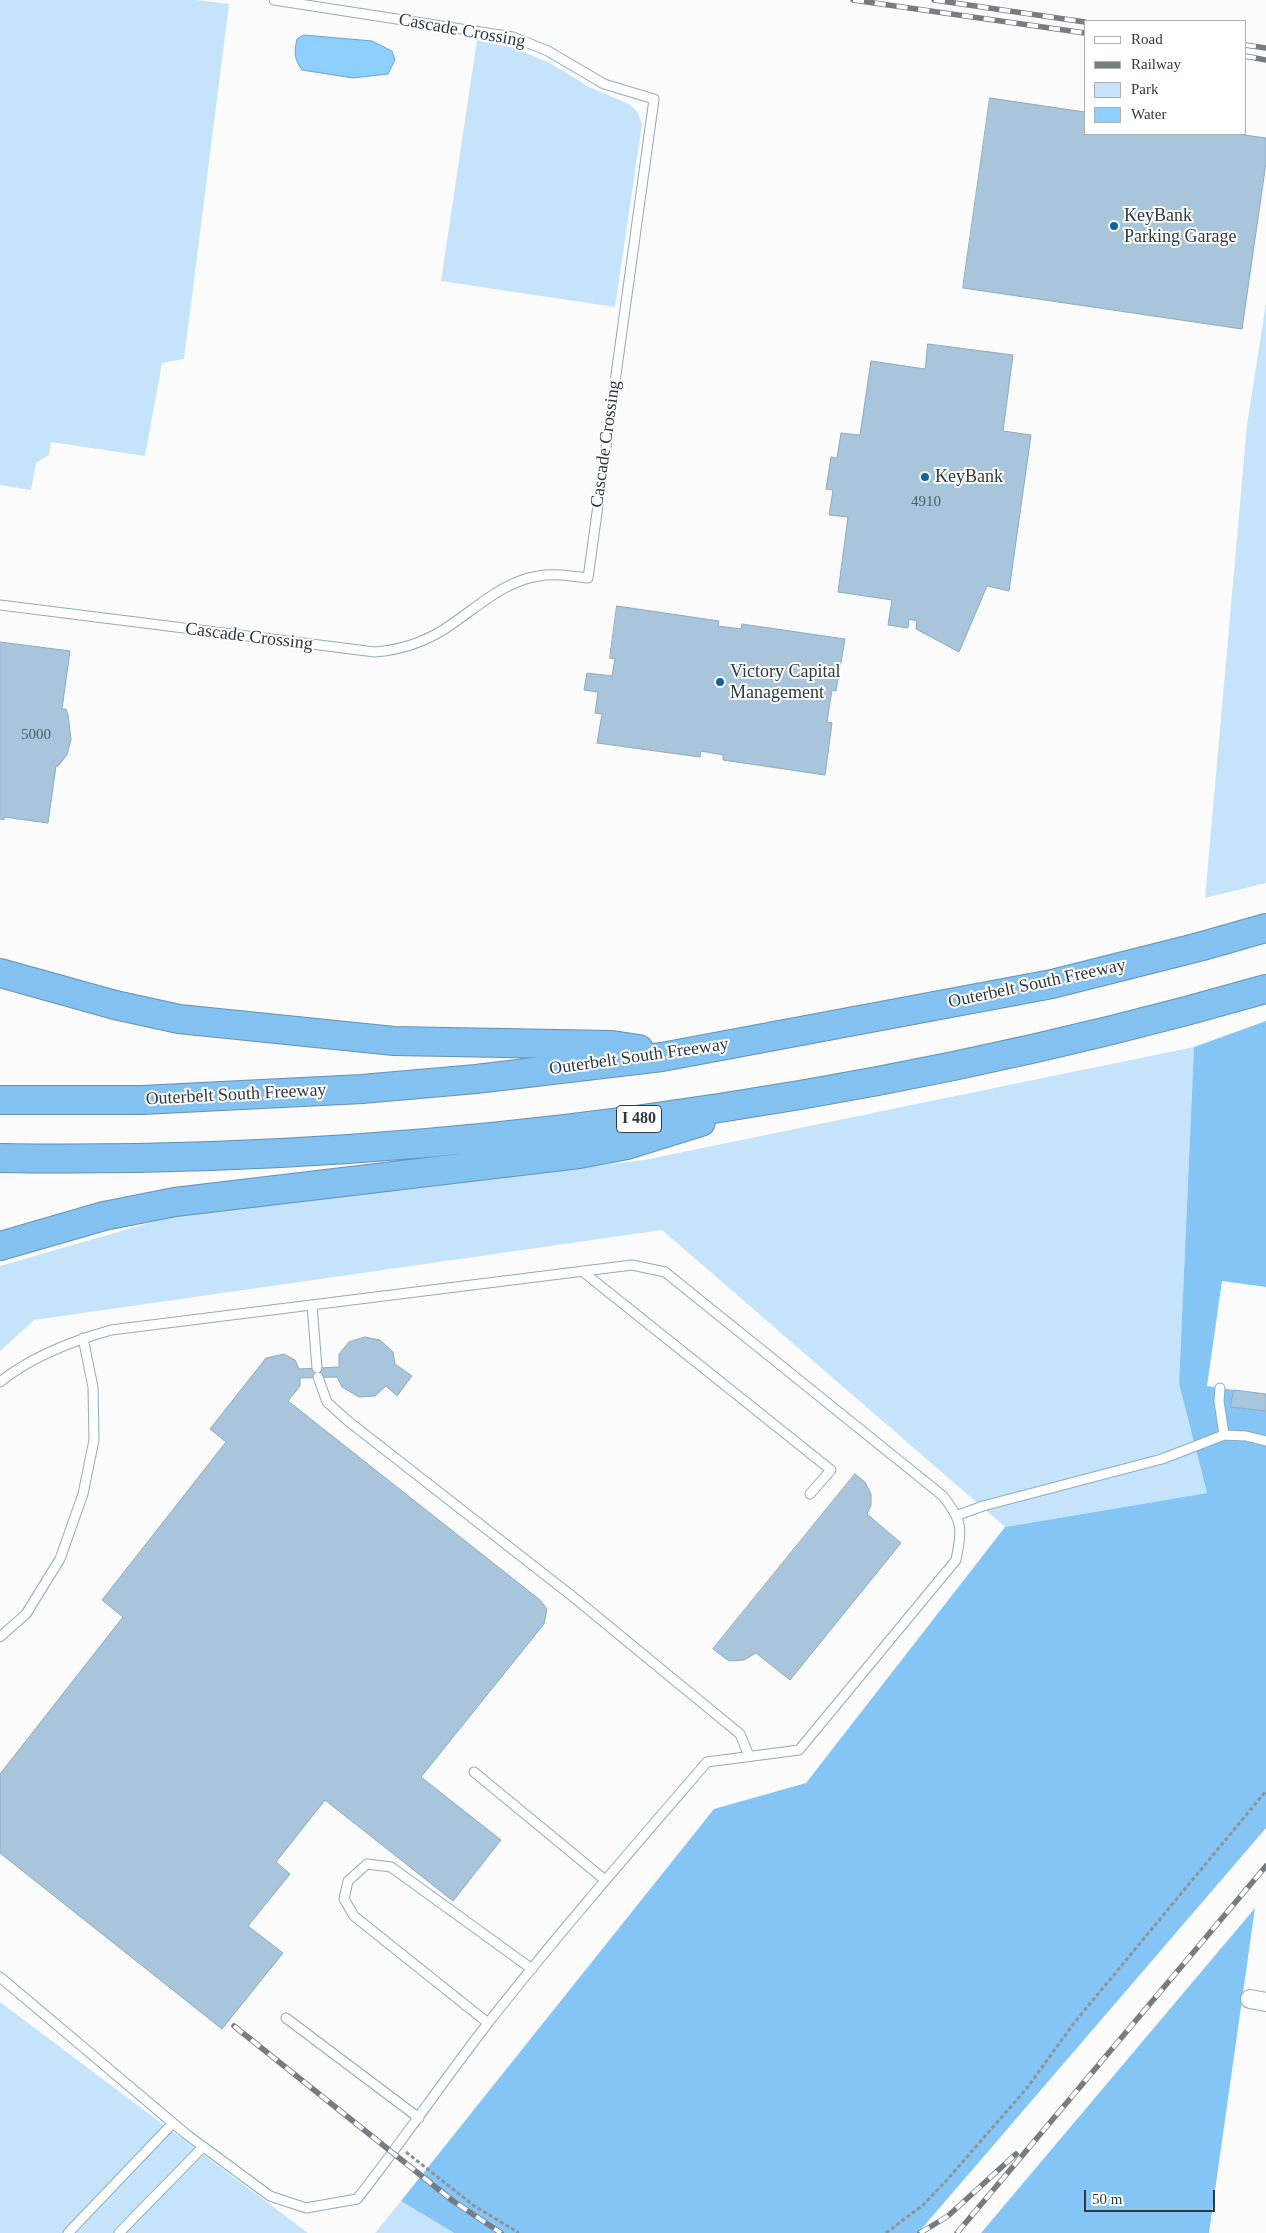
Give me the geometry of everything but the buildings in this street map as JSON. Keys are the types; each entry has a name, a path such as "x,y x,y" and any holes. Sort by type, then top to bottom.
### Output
{"highway":[{"name":"Outerbelt South Freeway","path":"0,1100 142,1100 343,1090 476,1079 662,1057 1052,984 1266,928"},
{"path":"0,974 115,1005 179,1019 394,1041 612,1045 649,1051 662,1057"},
{"name":"I 480","path":"0,1158 256,1154 394,1144 629,1121 763,1101 1017,1052 1123,1028 1266,989"},
{"path":"0,1246 104,1216 175,1202 579,1154 659,1137 763,1101"}],"lane":[{"name":"Cascade Crossing","path":"0,605 375,652 396,650 417,644 444,630 493,593 515,583 539,576 588,578 654,99 604,84 548,51 513,37 274,0"},
{"path":"0,1382 19,1366 83,1338 111,1330 632,1265 665,1272 943,1496 958,1515 960,1538 956,1560 799,1750 707,1762 605,1880 488,2023 357,2199 306,2208 270,2196 174,2124 0,1977"},
{"path":"582,1271 831,1470 810,1494"},
{"path":"312,1305 318,1373 327,1402 348,1421 572,1596 740,1734 749,1756"},
{"path":"0,1638 26,1614 60,1559 83,1494 94,1440 93,1387 83,1338"},
{"path":"1220,1388 1219,1401 1224,1435"},
{"path":"958,1515 983,1506 1162,1459 1224,1435 1246,1436 1266,1441"},
{"path":"474,1772 605,1880"},
{"path":"488,2023 354,1916 344,1899 348,1880 367,1864 391,1866 532,1969"},
{"path":"286,2018 418,2118"},
{"path":"68,2233 174,2124"},
{"path":"119,2233 203,2147"}],"path":[{"path":"886,2233 923,2206 1027,2088 1074,2023 1266,1791"},
{"path":"398,2146 473,2205 519,2233"}],"green space":[{"path":"0,0 197,0 229,4 184,359 162,363 145,456 51,442 49,455 36,463 31,490 0,485"},
{"path":"477,40 514,48 550,63 589,87 629,104 637,111 642,124 615,307 441,281"},
{"path":"1266,303 1266,883 1205,898 1247,425"},
{"path":"1194,1047 1179,1384 1207,1493 1005,1527 662,1230 34,1320 0,1351 0,1266 170,1217 644,1160"},
{"path":"0,2002 308,2233 0,2233"},
{"path":"401,2201 454,2233 375,2233"}],"shaded area":[{"path":"1266,1021 1266,1287 1222,1281 1207,1386 1234,1390 1231,1407 1266,1411 1266,1828 918,2233 454,2233 401,2201 714,1809 806,1783 1005,1527 1207,1493 1179,1384 1194,1047"},
{"path":"1255,1908 1209,2233 981,2233"}],"water":[{"path":"304,35 372,41 392,51 395,60 388,74 353,78 302,70 297,62 295,52 297,39"}],"railway":[{"path":"853,0 1084,33"},
{"path":"934,0 1084,22"},
{"path":"1246,45 1266,48"},
{"path":"1246,56 1266,60"},
{"path":"957,2233 1266,1866"},
{"path":"234,2026 453,2201 501,2233"},
{"path":"920,2233 948,2216 1016,2154"}],"place":[{"name":"KeyBank Parking Garage","path":"1114,226"},
{"name":"KeyBank","path":"925,477"},
{"name":"Victory Capital Management","path":"720,682"}]}
